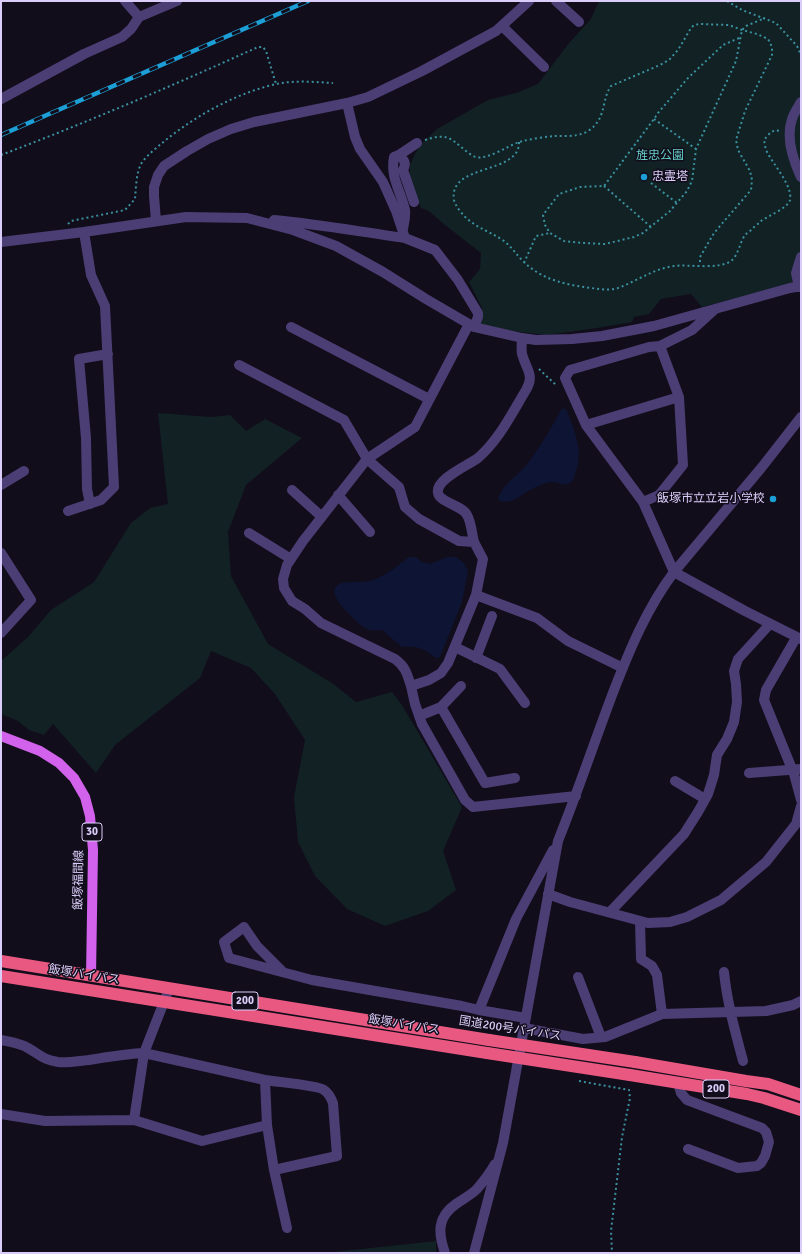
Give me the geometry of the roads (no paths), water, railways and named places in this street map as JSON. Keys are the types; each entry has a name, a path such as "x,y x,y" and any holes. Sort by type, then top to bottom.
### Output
{"highway":[{"name":"国道200号バイパス","path":"1,961 768,1084 801,1095"},
{"name":"飯塚バイパス","path":"1,976 747,1094 801,1110"},
{"path":"768,1084 788,1084 801,1088"},
{"path":"764,1098 788,1114 801,1119"}],"main road":[{"name":"飯塚福間線","path":"1,736 40,751 58,763 74,778 85,797 90,816 93,850 90,976"}],"street":[{"path":"125,1 139,17"},
{"path":"1,99 84,54 122,37 131,29 139,17 177,1"},
{"path":"156,221 154,187 158,175 164,166 187,151 208,139 231,129 254,122 347,103 368,97 422,71 496,32 529,1"},
{"path":"556,1 579,22"},
{"path":"502,26 544,67"},
{"path":"801,102 792,118 789,132 792,153 801,177"},
{"path":"347,103 354,137 360,149 383,182 396,211 404,235"},
{"path":"404,235 405,210 392,166 394,157 417,143"},
{"path":"399,155 404,161 405,166 403,170 414,202"},
{"path":"1,242 84,232 186,217 247,218 307,223 352,231 404,235 435,250 454,274 478,313 478,317 429,399 415,427 367,460 338,495 291,559 284,572 284,588 292,601 322,622 396,659 402,664 411,686 422,724 465,800 473,807 576,796"},
{"path":"247,218 293,230 336,246 472,325 522,338 552,340 602,336 654,326 716,308 800,287 796,272 801,257"},
{"path":"68,511 101,500 114,487 105,306 90,275 84,232"},
{"path":"716,308 692,330 660,346 649,347 570,370 565,378 586,425 643,502 674,572 744,611 799,639 766,690 764,700 797,769 801,800"},
{"path":"291,327 429,399"},
{"path":"411,686 429,680 441,673 448,663 455,648 476,595 483,559 474,542 467,515 463,510 440,497 438,492 444,481 458,470 477,459 491,446 530,383 531,376 522,353 522,338"},
{"path":"643,502 659,495 684,465 679,398 660,346"},
{"path":"90,504 87,489 86,438 79,359 108,354"},
{"path":"239,365 344,420 367,460 399,487 406,507 419,519 459,541 474,542"},
{"path":"586,425 679,398"},
{"path":"479,1010 516,919 558,841 576,796 593,745 641,625 661,590 674,572 762,467 801,417"},
{"path":"1,485 24,471"},
{"path":"292,490 322,516"},
{"path":"338,495 370,532"},
{"path":"249,534 291,559"},
{"path":"1,550 31,600 1,633"},
{"path":"476,595 537,618 568,641 623,668"},
{"path":"476,658 492,616"},
{"path":"610,912 684,834 698,812 705,799 714,775 717,754 727,739 734,722 737,702 734,671 738,659 770,624"},
{"path":"455,648 500,669 525,703"},
{"path":"419,716 441,707 461,686"},
{"path":"441,707 485,783 515,778"},
{"path":"749,773 797,769"},
{"path":"675,781 705,799"},
{"path":"548,894 570,902 648,923 670,922 687,917 721,900 766,862 798,826 801,806"},
{"path":"474,1253 503,1143 558,841"},
{"path":"640,921 641,959 652,966 656,975 662,1014"},
{"path":"283,972 257,946 244,927 224,942 229,958 312,980 462,1006 583,1039 605,1037 662,1014 766,1011 801,1001"},
{"path":"724,972 730,1012 743,1060"},
{"path":"578,977 601,1037"},
{"path":"134,1120 144,1053 169,988"},
{"path":"1,1040 20,1044 46,1059 58,1062 144,1053 265,1080 315,1087 324,1090 330,1096 333,1103 336,1156 274,1170"},
{"path":"265,1080 267,1125 274,1170 287,1228"},
{"path":"678,1083 680,1093 686,1100 762,1128 766,1132 769,1142 765,1156 761,1163 752,1167 738,1168 688,1149"},
{"path":"1,1114 45,1121 134,1120 202,1141 267,1125"},
{"path":"445,1253 440,1236 440,1226 445,1214 476,1190 499,1158"}],"water":[{"path":"564,408 567,411 573,427 579,450 578,466 572,481 566,484 553,482 546,483 531,489 514,500 505,502 500,501 498,499 503,489 528,463 542,444 561,410"},
{"path":"409,557 416,557 422,562 430,564 447,557 456,557 464,563 468,571 462,602 440,657 436,658 417,647 402,647 382,630 364,628 344,609 334,591 335,588 341,583 364,582 376,579"}],"railway":[{"path":"1,135 308,1"}],"place":[{"name":"忠霊塔","path":"644,177"},
{"name":"飯塚市立立岩小学校","path":"773,499"}],"park label":[{"name":"旌忠公園","path":"660,156"}]}
